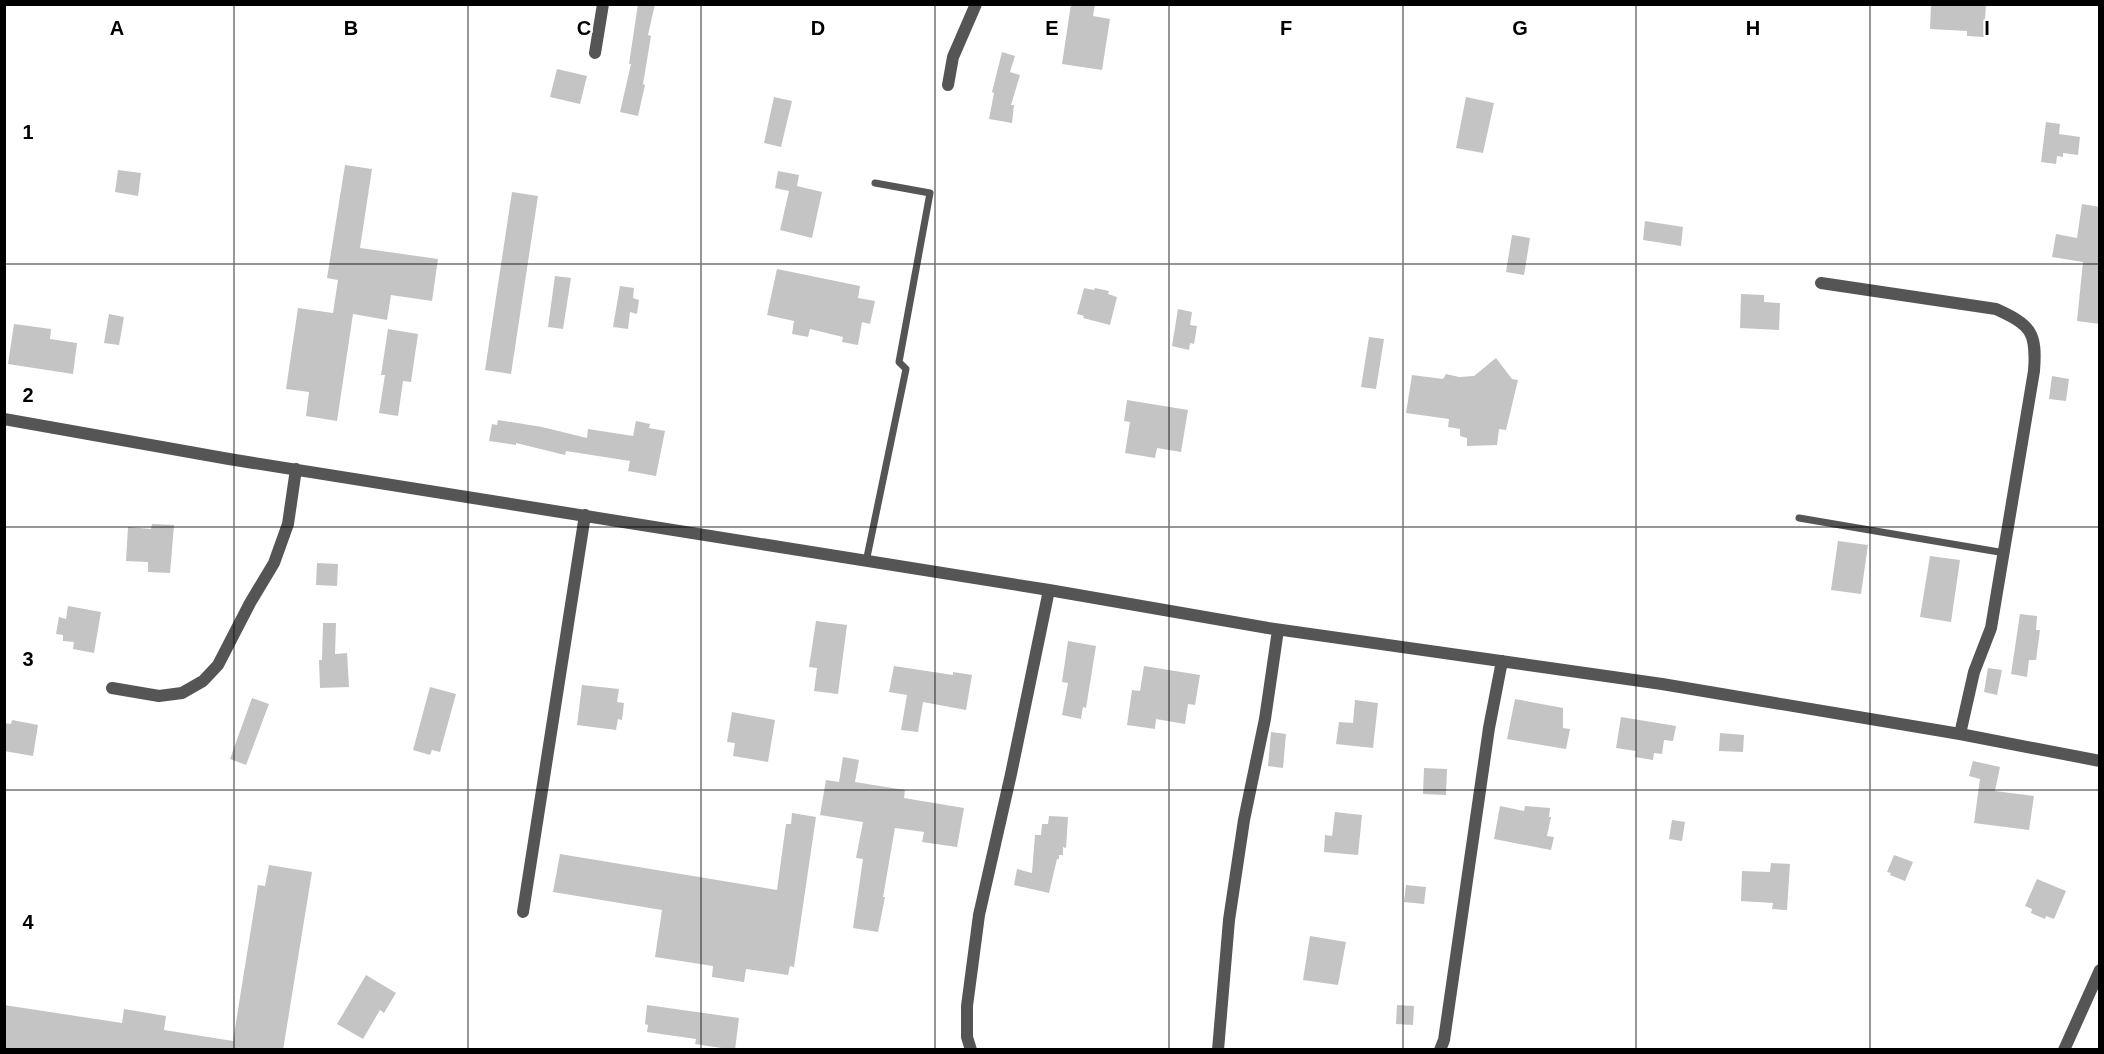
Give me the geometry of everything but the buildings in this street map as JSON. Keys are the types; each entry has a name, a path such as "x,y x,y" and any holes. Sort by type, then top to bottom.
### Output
{"street":[{"path":"595,53 603,4"},
{"path":"948,85 953,57 976,4"},
{"path":"1821,284 1996,309 2019,320 2030,330 2036,350 2034,371 2005,553 1991,628 1974,672 1960,734"},
{"path":"4,419 296,469 1050,590 1278,630 1662,684 1960,734 2100,761"},
{"path":"112,688 159,696 182,693 203,681 218,665 274,563 288,524 296,469"},
{"path":"523,912 585,515"},
{"path":"971,1050 967,1037 967,1006 979,915 1050,590"},
{"path":"1218,1050 1229,920 1244,820 1265,719 1278,630"},
{"path":"1440,1050 1444,1041 1489,728 1502,661"},
{"path":"2064,1050 2100,970"}],"lane":[{"path":"866,562 906,369 899,363 930,193 875,183"},
{"path":"1799,518 2005,553"}]}
